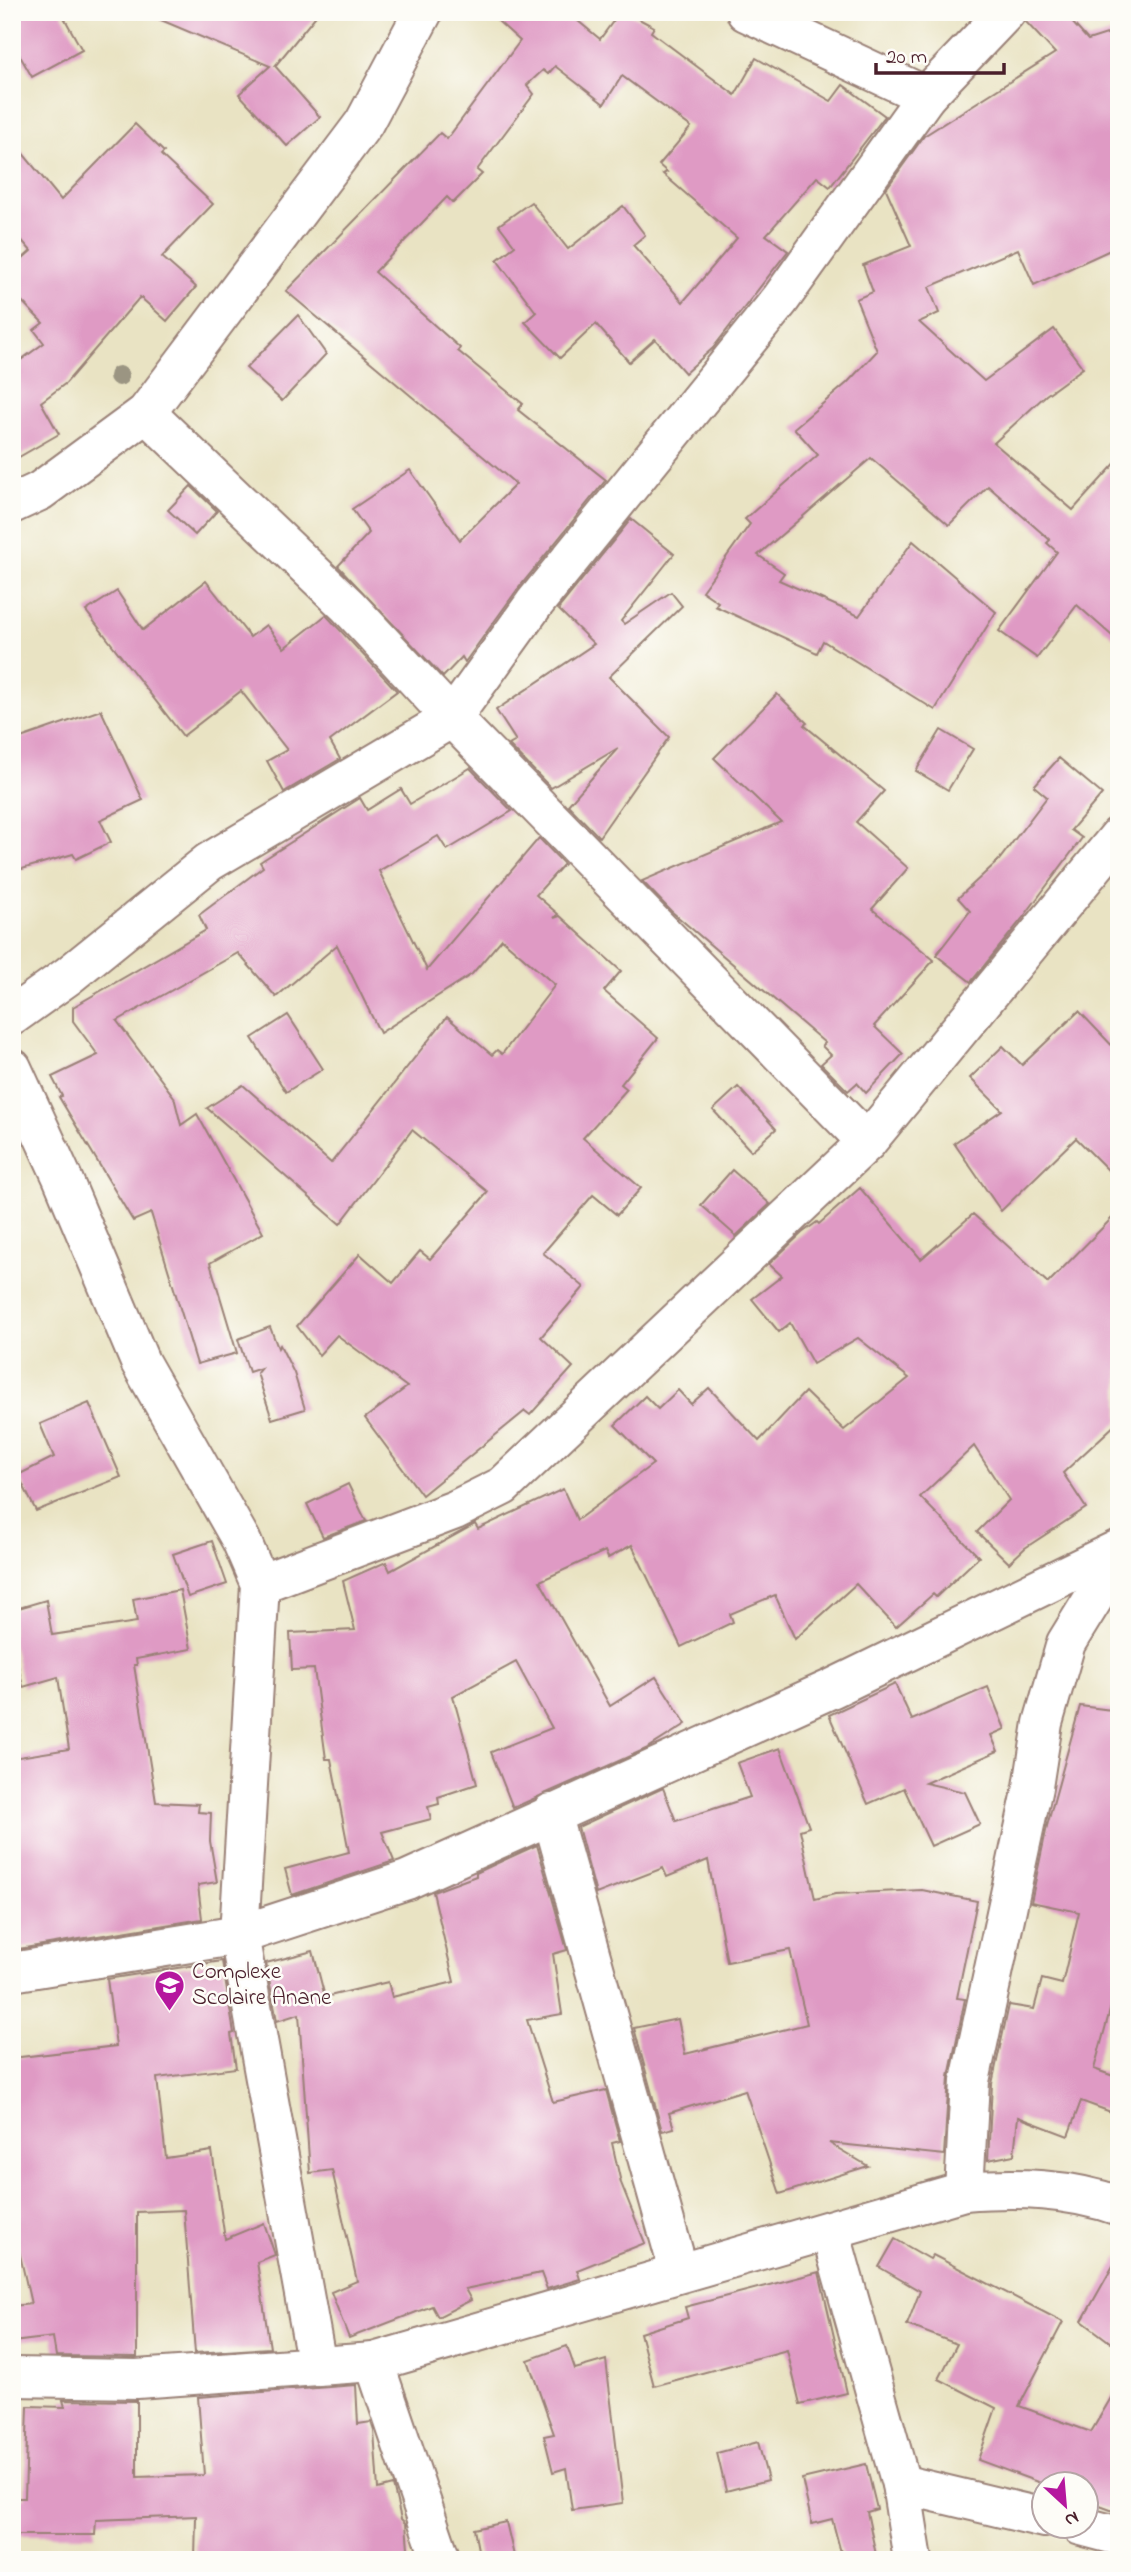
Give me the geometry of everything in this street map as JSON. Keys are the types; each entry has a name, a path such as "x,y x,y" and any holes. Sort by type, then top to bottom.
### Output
{"street":[{"path":"12,504 40,491 146,413 363,123 423,12"},
{"path":"746,12 926,96"},
{"path":"12,1016 68,976 209,862 452,718 534,604 780,300 926,96 1006,12"},
{"path":"146,413 348,607 452,718 867,1142"},
{"path":"260,1584 455,1510 503,1486 867,1142 1119,836"},
{"path":"12,1068 62,1177 140,1362 241,1540 260,1584 239,1935 317,2366"},
{"path":"12,1972 239,1935 407,1880 833,1688 1119,1549"},
{"path":"964,2191 970,2081 1033,1787 1043,1723 1066,1643 1119,1557"},
{"path":"551,1813 678,2272"},
{"path":"12,2377 137,2379 374,2362 964,2191 1014,2187 1088,2195 1119,2206"},
{"path":"830,2231 901,2484 913,2560"},
{"path":"374,2362 441,2560"},
{"path":"901,2484 1030,2515"},
{"path":"1100,2531 1119,2536"}],"building":[{"path":"12,12 61,12 82,50 32,77 12,42"},
{"path":"142,12 319,12 275,66 320,117 287,146 239,94 270,66"},
{"path":"488,12 567,12 600,39 620,12 626,12 654,27 651,32 735,95 756,58 831,101 843,85 885,116 830,187 817,177 766,235 788,251 713,348 685,373 655,339 629,362 596,324 560,358 525,322 536,312 497,260 515,246 499,225 531,202 568,249 623,206 645,235 633,245 683,302 737,238 663,174 667,172 659,165 691,127 622,76 604,104 555,66 548,74 543,70 527,85 534,94 477,170 482,174 453,203 447,197 375,272 460,348 458,351 523,404 518,410 606,480 517,590 465,662 462,657 443,677 338,566 369,533 352,509 410,470 460,540 516,484 286,291 440,133 447,139 520,41"},
{"path":"1027,12 1063,12 1088,40 1119,30 1119,246 1034,285 1018,249 929,287 939,313 919,322 984,381 1054,329 1083,368 1046,395 994,443 1073,510 1119,459 1119,642 1077,605 1037,658 999,631 1057,552 1047,543 1050,540 988,486 949,525 871,458 758,555 784,573 779,580 859,616 913,541 996,612 935,710 823,641 817,653 715,606 718,602 702,591 750,524 745,519 818,455 794,428 847,383 877,351 856,299 873,292 863,265 911,246 886,189 924,136 1055,53 1025,21"},
{"path":"135,124 164,152 161,155 213,204 162,257 196,287 167,321 140,297 66,383 41,402 59,434 12,461 12,352 18,362 44,343 34,330 43,323 12,291 12,268 31,251 12,229 12,140 61,200"},
{"path":"298,315 326,354 282,401 246,368"},
{"path":"191,486 217,511 195,535 168,510"},
{"path":"631,519 674,554 621,621 624,624 671,592 682,606 609,677 669,737 599,837 568,805 618,748 551,788 509,745 516,741 496,710 594,644 558,609"},
{"path":"206,581 250,637 266,625 284,648 326,615 397,691 330,741 340,759 284,792 267,761 287,750 241,691 183,736 86,611 117,591 143,630"},
{"path":"777,694 807,723 804,725 884,791 856,822 908,868 872,909 934,960 874,1026 903,1054 866,1093 857,1083 848,1091 821,1064 831,1055 822,1046 825,1043 671,911 642,881 781,822 714,758"},
{"path":"101,710 143,800 100,820 111,842 76,859 73,854 12,872 12,741"},
{"path":"941,730 973,749 948,790 916,771"},
{"path":"1059,758 1102,794 1071,830 1082,838 971,982 936,955 970,911 958,898 999,860 1047,797 1034,786"},
{"path":"470,768 512,811 447,850 438,836 379,871 427,970 539,838 564,864 536,895 558,914 554,918 560,916 621,971 604,991 658,1038 621,1084 627,1089 583,1138 641,1188 617,1215 593,1195 543,1253 584,1287 541,1337 573,1367 530,1415 525,1411 422,1495 365,1418 407,1387 337,1335 319,1355 297,1326 360,1254 393,1283 420,1251 430,1259 488,1192 412,1130 340,1224 207,1108 243,1085 331,1163 447,1017 492,1055 497,1050 502,1054 555,985 502,939 472,974 380,1033 337,945 276,997 238,953 117,1021 174,1097 181,1125 197,1114 263,1233 210,1263 237,1353 197,1364 151,1213 133,1221 59,1097 62,1096 52,1077 98,1055 73,1021 73,1007 206,930 199,915 263,867 260,862 360,798 367,810 401,789 410,804"},
{"path":"1079,1011 1119,1053 1119,1181 1076,1138 1001,1211 954,1143 1002,1110 970,1078 1003,1046 1022,1065"},
{"path":"288,1015 323,1069 286,1092 252,1038"},
{"path":"738,1087 776,1129 751,1151 713,1110"},
{"path":"732,1170 770,1204 736,1236 701,1205"},
{"path":"860,1188 921,1259 973,1214 1048,1283 1119,1211 1119,1421 1063,1473 1086,1508 1025,1548 1009,1563 977,1532 1009,1500 974,1446 920,1497 979,1557 936,1597 933,1594 896,1627 856,1584 795,1639 775,1595 730,1614 733,1622 681,1647 632,1545 608,1558 605,1551 540,1581 610,1706 656,1677 686,1724 648,1748 513,1808 491,1752 552,1728 516,1662 453,1696 477,1784 438,1797 439,1804 428,1807 431,1819 382,1832 394,1861 292,1895 285,1869 349,1852 331,1759 326,1759 314,1669 292,1670 290,1633 355,1630 343,1581 386,1562 390,1571 475,1524 478,1529 563,1489 577,1520 653,1464 615,1425 645,1396 658,1409 678,1390 691,1404 709,1388 759,1441 805,1392 844,1430 909,1378 858,1338 813,1364 790,1323 779,1332 752,1299 782,1276 769,1264 802,1233 817,1222 819,1224"},
{"path":"270,1327 278,1348 280,1345 294,1373 305,1409 272,1419 257,1373 261,1368 249,1372 238,1339"},
{"path":"89,1403 121,1477 36,1511 18,1475 54,1457 40,1424"},
{"path":"348,1484 366,1521 323,1537 307,1504"},
{"path":"212,1541 227,1584 188,1597 173,1554"},
{"path":"180,1590 191,1649 136,1659 137,1665 134,1665 156,1802 199,1804 198,1812 211,1813 210,1841 217,1882 198,1885 202,1919 12,1950 12,1758 69,1749 58,1677 23,1687 12,1640 12,1610 46,1600 52,1635 137,1622 133,1599"},
{"path":"895,1684 912,1720 988,1687 1005,1729 991,1735 998,1751 925,1783 965,1792 980,1824 931,1846 904,1788 868,1804 829,1715"},
{"path":"1080,1706 1119,1711 1119,1977 1094,2069 1119,2078 1119,2115 1081,2101 1068,2136 1018,2117 1014,2155 988,2160 992,2084 1009,2005 1034,2009 1042,1979 1062,1984 1079,1912 1031,1902 1047,1826"},
{"path":"780,1748 809,1827 800,1830 815,1899 835,1894 922,1890 977,1901 957,1998 965,1999 949,2077 944,2155 829,2143 868,2166 780,2194 745,2090 669,2113 674,2128 662,2131 634,2028 678,2019 685,2054 807,2024 790,1950 727,1962 708,1860 667,1877 663,1868 596,1894 578,1827 663,1788 676,1821 750,1797 737,1763"},
{"path":"537,1845 567,1950 553,1954 562,2014 527,2020 553,2102 606,2090 620,2141 612,2143 621,2183 645,2243 577,2270 580,2279 547,2289 541,2273 465,2289 471,2300 438,2317 432,2306 349,2338 331,2292 357,2281 332,2170 310,2173 299,2014 277,2021 266,1963 313,1951 325,1997 388,1982 392,1997 454,1982 433,1892 476,1876 476,1873"},
{"path":"222,1961 234,2033 231,2034 236,2068 157,2078 166,2158 212,2151 225,2239 264,2223 275,2255 257,2262 270,2348 195,2353 184,2210 137,2212 137,2357 56,2356 53,2337 12,2342 12,2306 31,2304 12,2219 12,2058 116,2046 107,1979"},
{"path":"895,2239 930,2259 933,2255 1063,2322 1019,2406 1091,2432 1119,2384 1119,2513 1100,2506 1100,2470 1030,2470 1030,2479 978,2460 996,2408 939,2379 957,2344 907,2325 920,2291 879,2267"},
{"path":"1119,2255 1119,2349 1082,2321"},
{"path":"819,2272 847,2393 800,2404 787,2350 654,2386 640,2333 688,2318 685,2307"},
{"path":"567,2346 575,2369 606,2360 623,2503 572,2510 566,2468 553,2472 544,2436 554,2434 528,2360"},
{"path":"356,2385 358,2424 371,2422 378,2489 393,2485 401,2519 406,2524 409,2560 195,2560 196,2516 96,2520 95,2535 12,2535 12,2498 25,2498 28,2406 65,2407 63,2400 137,2401 137,2477 204,2475 198,2397"},
{"path":"758,2442 768,2480 726,2491 717,2453"},
{"path":"866,2464 877,2509 867,2512 876,2555 843,2560 832,2519 812,2524 802,2479"},
{"path":"506,2522 515,2560 480,2560 474,2529"}],"place":[{"name":"Complexe Scolaire Anane","path":"169,2012"}]}
